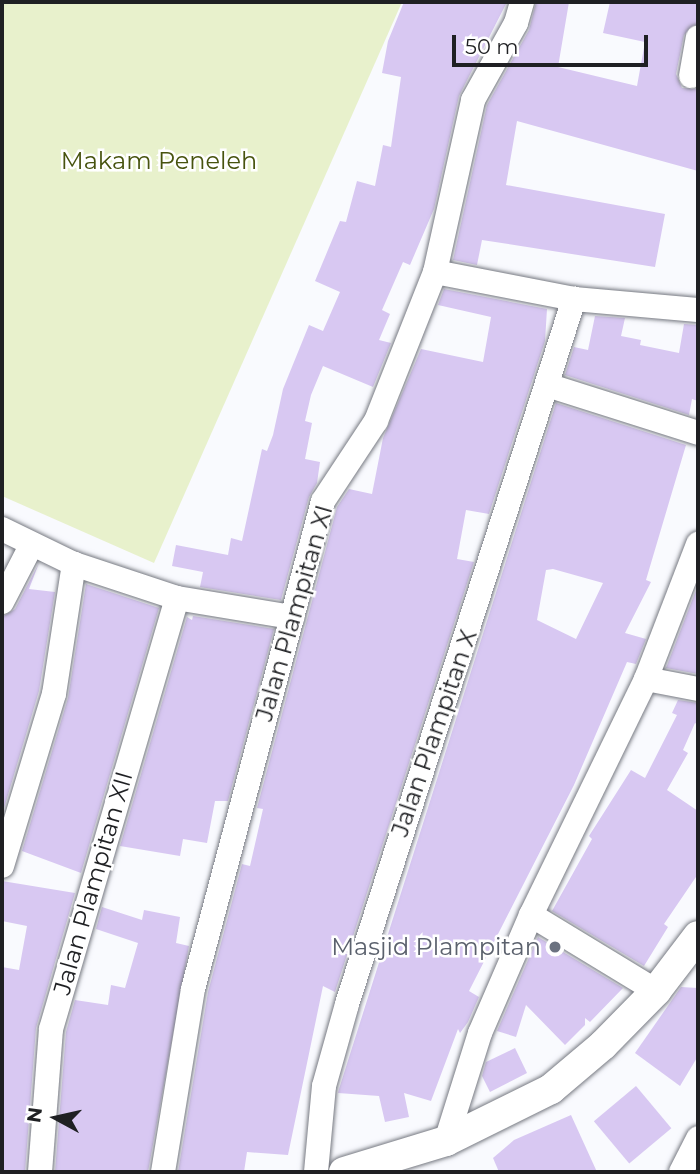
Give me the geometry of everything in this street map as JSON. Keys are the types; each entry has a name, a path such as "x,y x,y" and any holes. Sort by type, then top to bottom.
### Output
{"street":[{"name":"Jalan Plampitan XI","path":"163,1172 193,989 323,501 376,421 435,272 474,100 516,23 522,2"},
{"path":"691,76 698,38"},
{"path":"435,272 573,299 698,310"},
{"name":"Jalan Plampitan X","path":"316,1172 324,1086 347,1004 573,299"},
{"path":"547,385 698,433"},
{"path":"2,529 74,564 177,598 292,617"},
{"path":"2,602 32,544"},
{"path":"446,1141 481,1033 531,915 646,679 698,544"},
{"path":"2,866 54,694 74,564"},
{"name":"Jalan Plampitan XII","path":"40,1172 51,1029 177,598"},
{"path":"646,679 698,689"},
{"path":"531,915 656,991"},
{"path":"344,1172 446,1141 551,1089 603,1045 656,991 698,936"},
{"path":"681,1172 698,1138"}],"green space":[{"name":"Makam Peneleh","path":"2,2 402,2 154,563 2,496"}],"building":[{"path":"404,2 507,2 459,96 434,209 410,265 403,262 382,310 390,314 379,340 391,343 373,387 323,366 311,395 305,421 312,423 305,459 320,462 317,483 309,497 281,600 200,587 203,572 172,566 176,545 228,555 231,538 242,541 262,449 267,451 273,435 283,389 309,325 323,331 340,292 315,281 340,221 346,222 357,181 375,186 383,145 391,147 401,77 382,73 388,41"},
{"path":"536,2 569,2 558,67 637,86 645,42 603,33 610,2 698,2 698,23 684,35 676,74 682,88 698,89 698,171 517,121 506,185 665,214 655,267 482,240 477,265 453,260 487,105 529,30"},
{"path":"444,289 547,309 545,341 489,514 466,510 457,559 474,562 335,992 323,986 288,1155 247,1152 244,1172 178,1172 208,992 242,864 250,866 263,809 257,808 337,507 349,489 372,494 383,438 421,349 483,362 491,317 438,305"},
{"path":"595,316 625,318 621,336 641,340 640,345 679,353 684,324 698,325 698,401 692,399 689,415 565,375 574,347 588,350"},
{"path":"556,403 686,445 646,580 651,582 625,633 646,639 636,664 627,662 574,785 469,991 479,997 468,1022 460,1033 458,1029 431,1101 404,1093 409,1117 385,1122 379,1096 338,1093","holes":["553,569 603,583 576,639 537,620 546,570"]},
{"path":"39,563 29,589 55,592 39,691 2,815 2,617 15,609"},
{"path":"86,584 159,608 81,873 22,851 68,698"},
{"path":"698,585 698,674 666,668"},
{"path":"193,616 274,629 228,801 215,801 207,843 183,839 180,856 120,846 187,617 192,620"},
{"path":"678,700 698,703 698,725 695,723 683,750 688,753 667,790 698,811 698,874 664,924 668,927 644,966 552,911 592,839 589,836 631,770 645,778 677,715 672,713"},
{"path":"2,881 75,893 36,1028 25,1172 2,1172 2,967 19,970 27,926 2,921"},
{"path":"102,907 142,920 144,910 180,917 176,943 189,946 148,1172 55,1172 66,1032 75,1000 108,1005 111,985 125,988 138,943 96,929"},
{"path":"538,937 623,988 590,1022 585,1018 585,1025 565,1045 526,1005 516,1037 497,1031"},
{"path":"681,987 698,988 698,1056 680,1086 635,1053"},
{"path":"515,1048 527,1073 490,1092 482,1076 486,1062"},
{"path":"636,1086 671,1128 629,1163 594,1121"},
{"path":"571,1115 597,1172 499,1172 493,1158 514,1140"}],"place":[{"name":"Masjid Plampitan","path":"555,947"}]}
